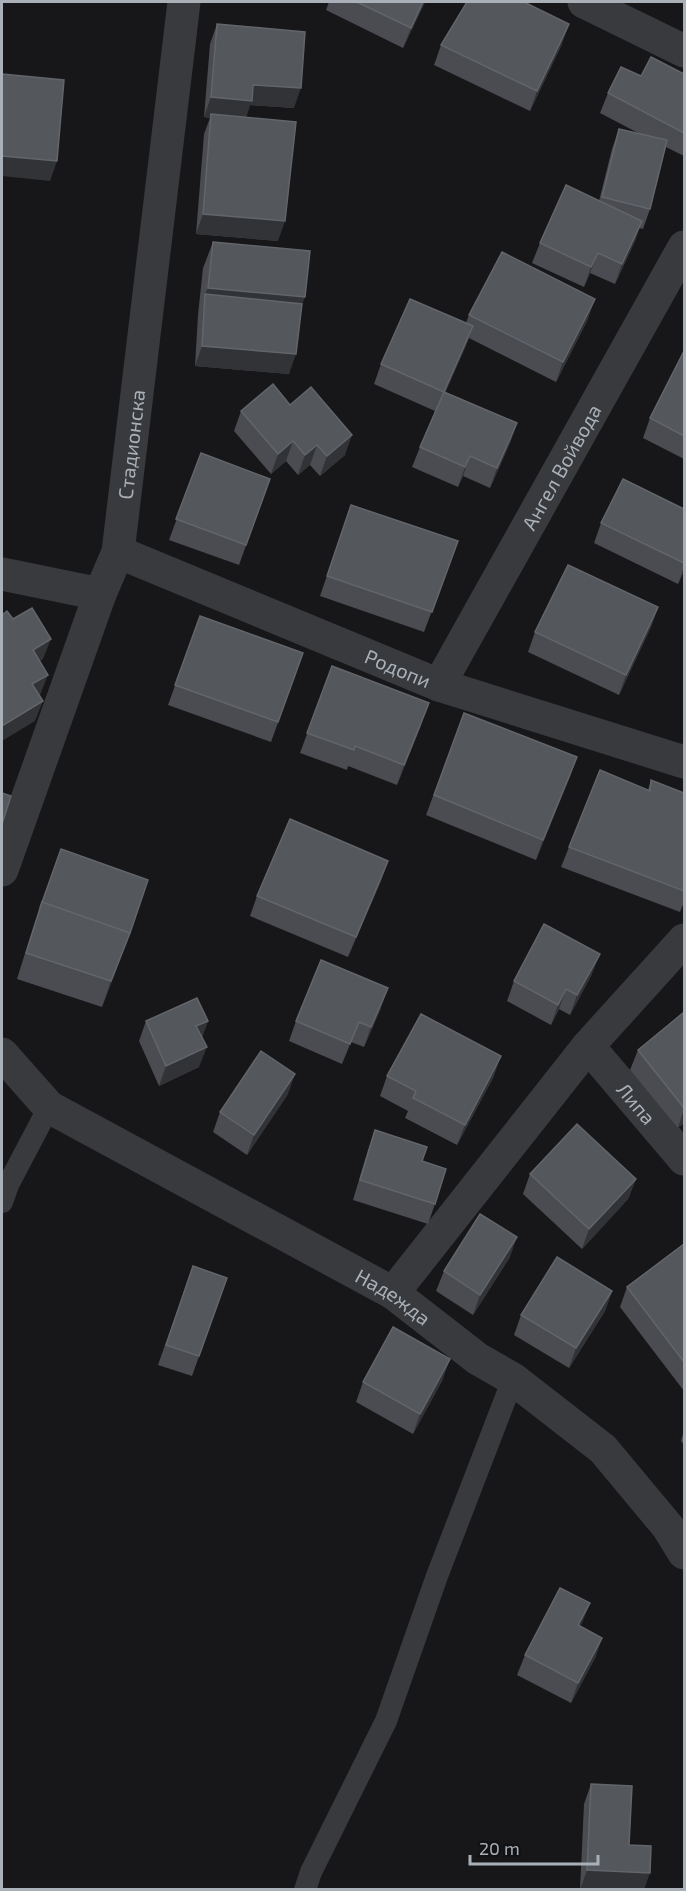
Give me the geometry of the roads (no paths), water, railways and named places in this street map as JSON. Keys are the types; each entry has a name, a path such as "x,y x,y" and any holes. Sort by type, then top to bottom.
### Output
{"street":[{"name":"Стадионска","path":"2,870 100,594 118,552 184,2"},
{"path":"584,2 684,51"},
{"name":"Ангел Войвода","path":"439,686 684,247"},
{"name":"Родопи","path":"118,552 439,686 684,762"},
{"path":"2,573 100,594"},
{"path":"393,1293 588,1046 684,940"},
{"name":"Липа","path":"588,1046 684,1159"},
{"path":"2,1054 49,1107"},
{"name":"Надежда","path":"49,1107 393,1293 478,1359 513,1379 603,1449 668,1527 684,1553"}],"lane":[{"path":"2,1203 8,1185 49,1107"},
{"path":"305,1890 386,1720 437,1576 513,1379"}]}
